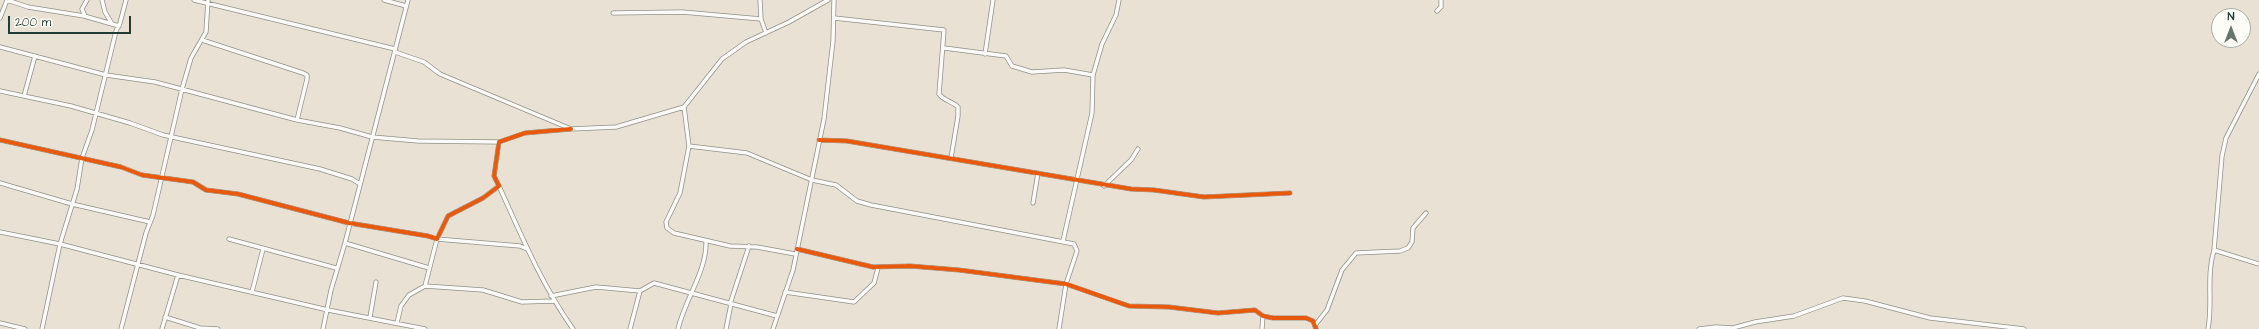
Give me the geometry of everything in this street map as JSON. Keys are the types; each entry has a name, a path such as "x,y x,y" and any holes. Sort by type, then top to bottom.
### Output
{"street":[{"path":"0,18 7,0 28,7 85,16 119,26"},
{"path":"85,16 82,10 87,0"},
{"path":"102,0 105,12 112,24"},
{"path":"42,329 60,244 77,189 82,158 96,113 126,0"},
{"path":"194,0 208,2 395,51 424,62 440,74 572,129"},
{"path":"384,0 406,6"},
{"path":"323,329 336,268 345,243 408,0"},
{"path":"760,0 760,19 766,33"},
{"path":"0,47 106,75 142,79 297,120 340,128 372,137 418,142 499,142 504,138 526,133 616,127 684,107 722,59 746,42 828,0"},
{"path":"774,329 793,270 828,96 834,0"},
{"path":"985,54 993,0"},
{"path":"1063,241 1075,180 1092,113 1093,75 1102,44 1116,15 1119,0"},
{"path":"1437,11 1441,7 1441,0"},
{"path":"121,329 137,264 150,222 182,89 191,58 206,32 208,2"},
{"path":"613,13 682,12 760,19"},
{"path":"834,18 944,30 944,48 939,94 942,99 952,102 958,107 958,116 951,158"},
{"path":"202,40 303,72 307,75 297,120"},
{"path":"944,48 1006,56 1012,66 1032,72 1064,70 1093,75"},
{"path":"24,96 35,56"},
{"path":"2208,329 2210,313 2210,262 2214,250 2222,156 2226,138 2259,74"},
{"path":"0,91 96,113 171,137 320,169 352,179 360,184"},
{"path":"684,107 688,146 680,193 666,225 670,231 738,248 750,246 795,254"},
{"path":"0,140 82,158 160,178 192,182 206,190 238,194 350,223 428,236 436,239 520,246 527,249"},
{"path":"819,140 847,141 1038,173 1104,186 1204,197 1290,193"},
{"path":"499,142 494,176 527,249 551,296 573,329"},
{"path":"688,146 747,153 812,180 836,185 857,201 871,205 965,225 1074,244 1077,247 1066,284 1059,329"},
{"path":"1104,186 1131,160 1138,149"},
{"path":"1033,203 1038,173"},
{"path":"0,184 72,204 150,222"},
{"path":"425,286 436,239 448,216 483,198 499,186"},
{"path":"1316,329 1316,324 1327,310 1342,270 1353,255 1360,252 1378,253 1408,248 1412,242 1412,228 1426,212"},
{"path":"0,232 60,244 178,275 328,310 425,329"},
{"path":"229,239 336,268"},
{"path":"678,329 707,255 706,241"},
{"path":"345,243 429,268"},
{"path":"726,329 730,304 750,246"},
{"path":"252,292 263,249"},
{"path":"797,249 878,268 910,266 959,270 1066,284 1129,306 1169,307 1218,313 1255,310 1264,316 1306,318 1316,324"},
{"path":"2214,250 2259,264"},
{"path":"785,292 854,302 860,298 874,283 878,268"},
{"path":"162,329 178,275"},
{"path":"370,318 376,282"},
{"path":"551,296 596,287 640,291 654,283 777,316"},
{"path":"397,323 400,306 409,295 425,286 483,290 522,302 554,301"},
{"path":"630,329 640,291"},
{"path":"1699,329 1716,327 1733,328 1755,322 1794,316 1843,298 1865,301 1930,318 2024,329"},
{"path":"1262,329 1264,316"},
{"path":"165,317 192,326 218,329"},
{"path":"0,323 25,329"}],"cycle path":[{"path":"0,140 121,167 142,175 193,182 206,190 238,194 349,223 428,236 437,239 448,216 483,198 499,186 494,176 499,142 525,133 571,129"},
{"path":"819,140 847,141 1131,189 1154,190 1204,197 1290,193"},
{"path":"797,249 873,267 910,266 959,270 1066,284 1129,306 1169,307 1218,313 1255,310 1263,316 1273,318 1306,318 1313,321 1316,329"}]}
